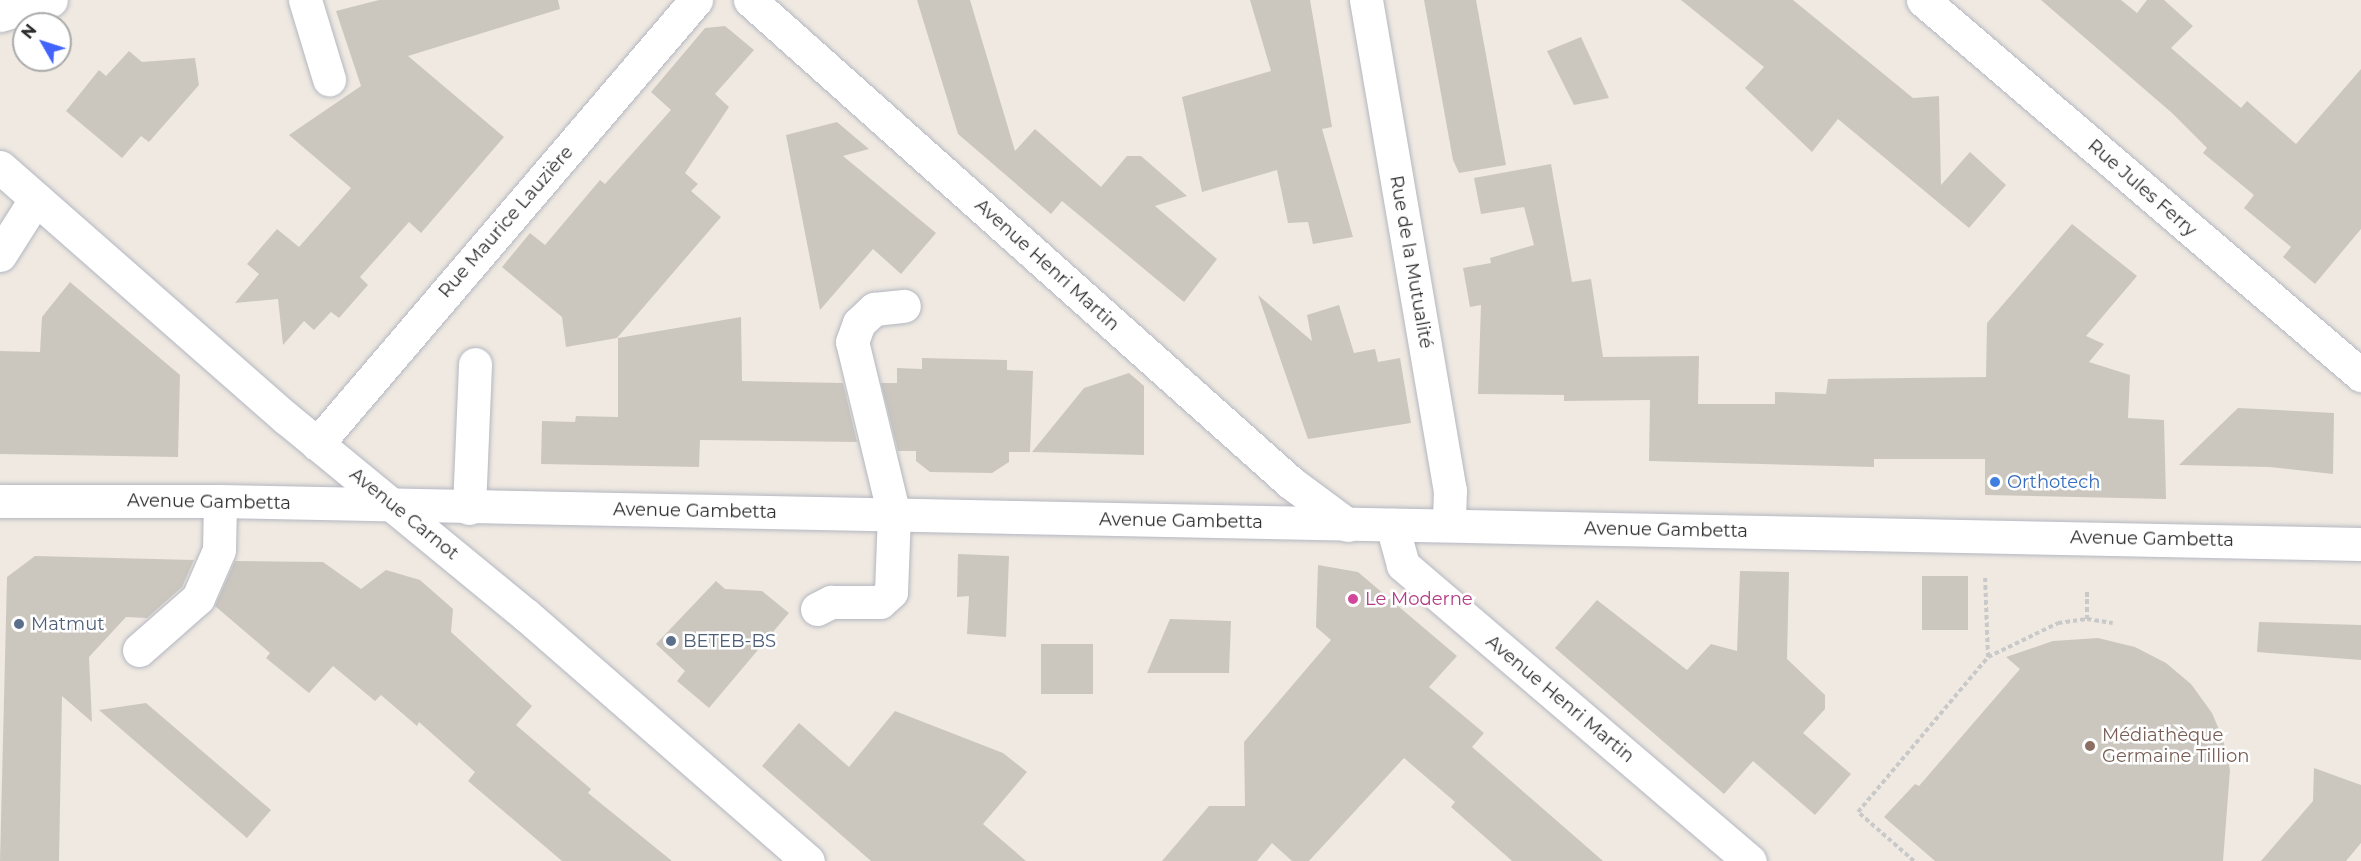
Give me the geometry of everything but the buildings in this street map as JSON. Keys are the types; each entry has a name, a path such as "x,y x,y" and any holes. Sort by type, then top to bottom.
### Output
{"street":[{"path":"0,15 51,0"},
{"path":"305,0 329,79"},
{"name":"Rue Maurice Lauzière","path":"317,444 696,0"},
{"name":"Avenue Henri Martin","path":"750,0 1290,482 1348,525"},
{"name":"Rue de la Mutualité","path":"1366,0 1450,490 1449,525"},
{"name":"Rue Jules Ferry","path":"1923,0 2361,375"},
{"name":"Avenue Carnot","path":"0,167 317,444 526,615 808,861"},
{"path":"0,255 36,198"},
{"path":"817,609 831,602 880,602 891,592 894,515 852,342 859,323 874,309 904,306"},
{"path":"469,508 475,364"},
{"name":"Avenue Gambetta","path":"0,501 220,501 1348,525 1984,534 2361,544"},
{"path":"140,651 198,598 219,550 220,501"},
{"name":"Avenue Henri Martin","path":"1392,525 1403,565 1750,861"}],"path":[{"path":"1984,534 1988,657"},
{"path":"2087,592 2087,619"},
{"path":"1914,861 1858,812 1988,657 2058,623 2087,619 2113,623"}],"place":[{"name":"Orthotech","path":"1995,482"},
{"name":"Le Moderne","path":"1353,599"},
{"name":"Matmut","path":"19,624"},
{"name":"BETEB-BS","path":"671,641"},
{"name":"Médiathèque Germaine Tillion","path":"2090,746"}]}
